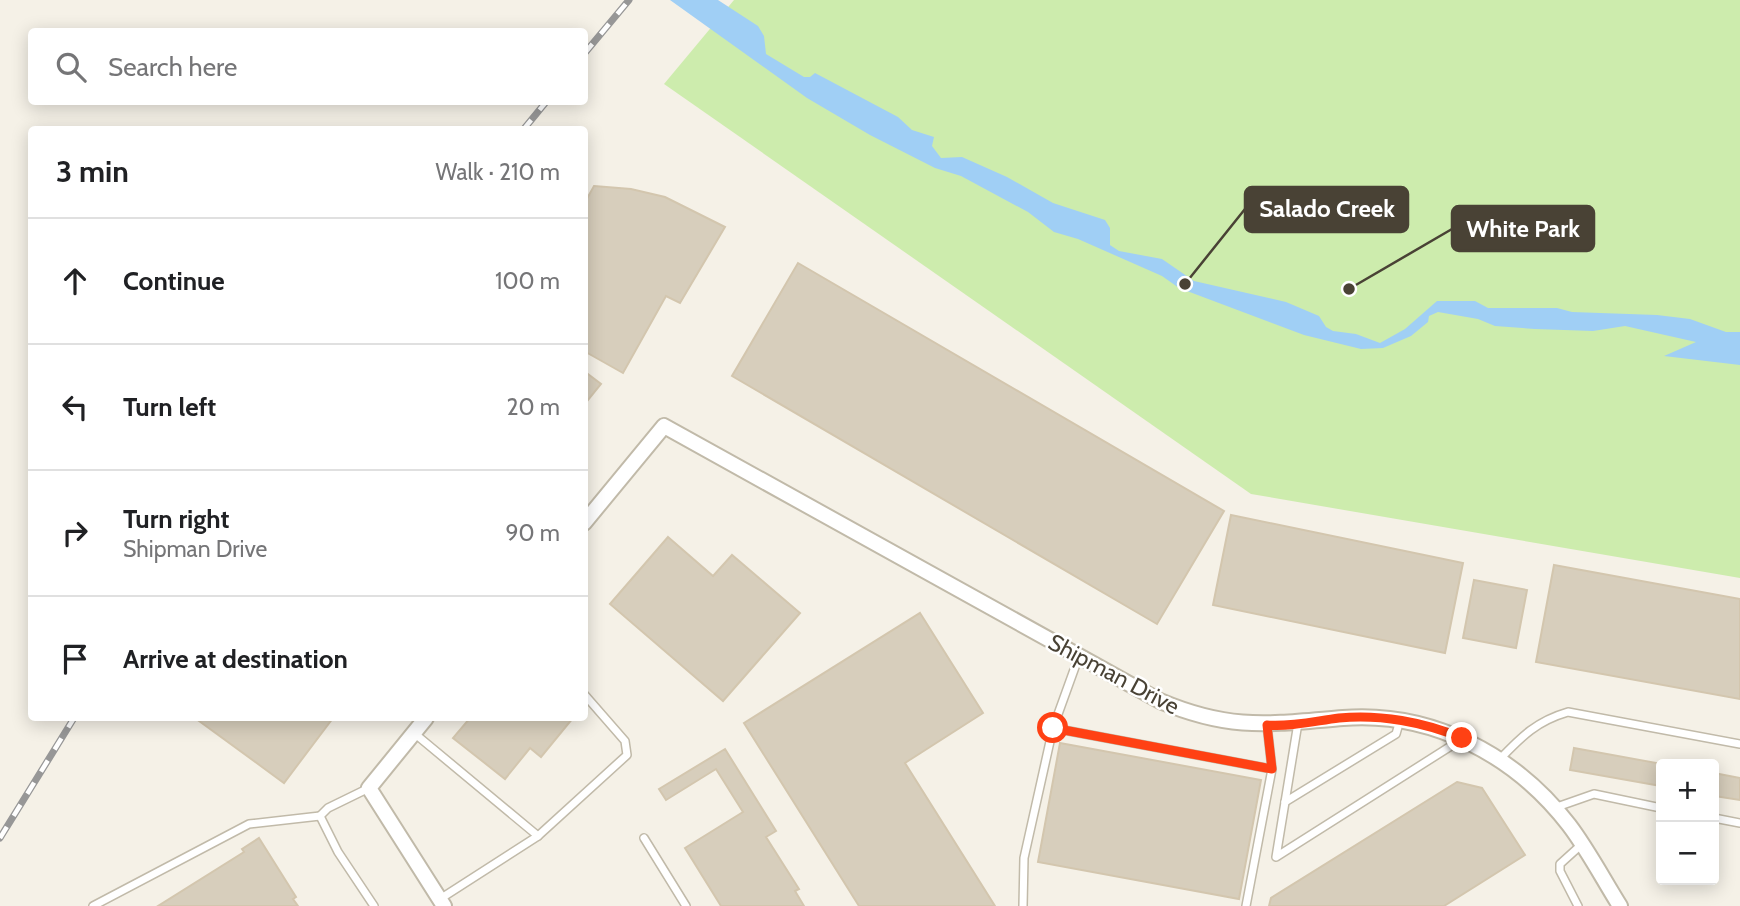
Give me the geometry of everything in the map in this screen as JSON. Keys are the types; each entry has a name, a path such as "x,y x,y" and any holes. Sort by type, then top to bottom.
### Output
{"street":[{"name":"Shipman Drive","path":"588,518 664,426 1183,711 1207,718 1267,725 1367,717 1400,720 1462,738 1500,759 1554,808 1620,906"},
{"path":"423,721 369,788 442,902"}],"lane":[{"path":"1023,906 1024,858 1053,728 1079,656"},
{"path":"442,902 538,836 627,755 625,741 588,699"},
{"path":"1500,759 1527,731 1545,719 1568,712 1740,744"},
{"path":"1285,803 1396,734 1400,720"},
{"path":"1298,723 1276,857 1462,738"},
{"path":"1246,906 1272,769 1267,725"},
{"path":"1053,728 1272,769"},
{"path":"413,733 538,836"},
{"path":"93,906 249,824 320,816 328,808 369,788"},
{"path":"1554,808 1594,794 1656,807"},
{"path":"320,816 338,852 374,906"},
{"path":"1719,819 1740,823"},
{"path":"644,838 686,906"},
{"path":"1578,906 1560,871 1560,864 1581,845"}],"green space":[{"path":"734,0 1740,0 1740,578 1251,494 664,84"}],"water":[{"path":"670,0 718,0 758,26 764,36 766,54 804,77 815,73 898,117 912,130 934,137 932,146 941,158 962,157 1007,177 1053,203 1105,220 1110,228 1110,245 1119,251 1162,259 1194,281 1286,302 1319,316 1326,327 1333,331 1356,334 1380,343 1405,329 1437,301 1475,301 1488,308 1557,308 1572,312 1657,315 1690,319 1726,332 1740,332 1740,365 1664,356 1696,342 1625,326 1593,331 1535,329 1495,326 1478,319 1438,312 1429,316 1428,322 1411,336 1383,348 1361,349 1304,335 1179,288 1162,276 1078,239 1054,232 1028,212 961,176 935,168 870,135 807,98"}],"building":[{"path":"594,186 631,189 665,197 725,227 680,303 666,296 623,373 588,353 588,197"},
{"path":"798,263 1224,511 1157,624 732,376"},
{"path":"588,374 601,384 588,400"},
{"path":"1231,515 1463,563 1445,653 1213,605"},
{"path":"668,537 713,576 732,555 800,613 723,701 610,604"},
{"path":"1554,565 1740,599 1740,699 1536,662"},
{"path":"1474,580 1527,590 1516,648 1463,638"},
{"path":"920,613 983,713 905,763 995,906 859,906 744,723"},
{"path":"199,721 331,721 284,783"},
{"path":"467,721 571,721 541,757 530,748 505,779 453,738"},
{"path":"1060,743 1261,780 1239,899 1038,862"},
{"path":"1574,748 1656,763 1656,785 1570,770"},
{"path":"725,749 776,831 766,837 799,889 795,891 804,906 721,906 685,848 743,812 716,769 666,800 659,789"},
{"path":"1719,774 1740,778 1740,800 1719,797"},
{"path":"1457,782 1482,788 1525,855 1444,906 1269,906 1271,898"},
{"path":"259,838 296,897 293,899 298,906 158,906 244,852 242,849"}],"railway":[{"path":"588,49 629,0"},
{"path":"526,126 544,105"},
{"path":"0,838 72,721"}],"place":[{"name":"Salado Creek","path":"1185,284"},
{"name":"White Park","path":"1349,289"}],"route":[{"path":"1053,728 1272,769 1267,725 1342,718 1388,718 1420,724 1462,738"}]}
